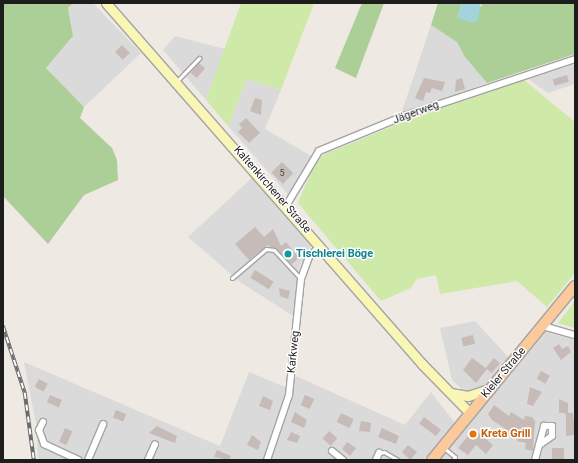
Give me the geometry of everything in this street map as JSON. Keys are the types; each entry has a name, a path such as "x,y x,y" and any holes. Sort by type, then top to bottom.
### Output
{"main road":[{"name":"Kaltenkirchener Straße","path":"106,3 177,81 450,393 470,413"},
{"name":"Kieler Straße","path":"432,460 575,286"},
{"path":"450,393 468,396 493,386"}],"street":[{"name":"Jägerweg","path":"286,206 319,151 404,116 575,59"},
{"name":"Karkweg","path":"267,460 289,395 301,279 309,257 320,246"},
{"path":"543,326 575,335"},
{"path":"44,422 39,430 44,444 78,460"},
{"path":"88,460 103,424"},
{"path":"148,460 155,444"},
{"path":"535,460 539,444"},
{"path":"332,451 343,460"},
{"path":"376,460 379,453"}],"lane":[{"path":"177,81 199,58"},
{"path":"232,278 266,249 274,250 301,279"},
{"path":"443,447 455,457 452,460"},
{"path":"379,453 384,452 398,460"}],"shaded area":[{"path":"73,3 93,3 141,53 84,107 46,68 73,36 68,8"},
{"path":"431,25 458,42 465,57 487,83 401,114"},
{"path":"175,36 225,49 206,100 163,50"},
{"path":"575,64 575,84 548,93 528,79"},
{"path":"247,79 281,90 265,129 311,156 291,198 228,126"},
{"path":"255,175 312,243 299,267 295,317 240,282 188,237"},
{"path":"475,321 510,359 493,379 469,396 452,380 440,328"},
{"path":"546,332 575,340 575,460 439,460"},
{"path":"24,362 220,446 249,372 292,390 296,376 405,425 431,392 455,423 424,460 38,460 36,424"},
{"path":"453,445 467,456 464,460 441,460"}],"green space":[{"path":"3,3 73,3 68,8 73,36 46,68 84,107 80,118 112,148 117,160 118,180 84,195 48,244 3,196"},
{"path":"241,3 314,3 281,90 247,79 228,126 206,100"},
{"path":"362,3 384,3 356,78 335,68"},
{"path":"438,3 462,3 457,18 482,6 481,3 575,3 575,54 487,83 465,57 457,42 431,25"},
{"path":"524,80 575,122 575,273 547,307 517,281 440,294 436,275 417,279 411,288 381,301 298,203 315,162 325,154 415,117"},
{"path":"575,301 575,328 558,323"}],"water":[{"path":"462,3 481,3 478,20 474,23 457,18"}],"building":[{"path":"122,45 130,53 123,60 115,52"},
{"path":"199,63 205,68 197,78 191,73"},
{"path":"567,75 569,82 555,86 553,79"},
{"path":"424,78 445,82 442,91 432,88 430,93 426,92 423,101 415,98"},
{"path":"462,78 465,89 455,92 456,80"},
{"path":"255,98 262,100 261,115 250,111"},
{"path":"246,118 260,133 249,143 238,132 242,128 239,124"},
{"path":"282,162 293,173 283,184 271,173"},
{"path":"255,227 264,237 273,229 281,246 286,242 299,258 292,264 268,245 249,260 235,244"},
{"path":"255,270 274,282 269,289 250,278"},
{"path":"279,288 290,291 288,299 280,296"},
{"path":"473,335 475,344 463,346 461,338"},
{"path":"559,344 562,349 568,346 571,352 561,360 553,348"},
{"path":"472,358 487,369 476,383 463,370"},
{"path":"494,358 500,363 492,373 486,368"},
{"path":"541,371 550,376 545,384 537,379"},
{"path":"39,379 48,384 43,392 35,387"},
{"path":"530,387 542,392 533,406 527,404"},
{"path":"50,395 62,400 59,407 47,402"},
{"path":"305,395 314,399 310,409 301,405"},
{"path":"263,396 273,401 270,410 259,406"},
{"path":"559,399 568,403 568,413 573,413 575,435 566,436 566,417 565,413 559,413"},
{"path":"494,405 509,416 511,412 524,420 525,416 532,417 535,421 533,451 525,449 526,443 517,441 518,437 492,420 488,414"},
{"path":"116,410 126,414 123,422 113,417"},
{"path":"295,412 307,420 304,428 291,422"},
{"path":"341,413 354,419 349,428 337,422"},
{"path":"424,417 441,430 436,436 419,423"},
{"path":"361,421 371,423 370,432 359,431"},
{"path":"157,426 177,436 175,443 149,433"},
{"path":"65,428 72,431 67,445 59,442"},
{"path":"382,428 399,436 396,444 378,437"},
{"path":"474,429 493,445 486,454 476,445 468,455 458,448"},
{"path":"329,431 337,438 331,446 322,439"},
{"path":"291,432 300,436 297,443 287,440"},
{"path":"252,435 261,442 258,450 247,445"},
{"path":"347,442 356,448 350,456 342,449"},
{"path":"408,445 417,452 410,460 402,452"},
{"path":"552,448 564,448 564,460 552,460"},
{"path":"217,450 231,456 229,460 214,457"}],"railway":[{"path":"3,326 25,393 34,460"}],"place":[{"name":"Tischlerei Böge","path":"288,254"},
{"name":"Kreta Grill","path":"473,434"}]}
